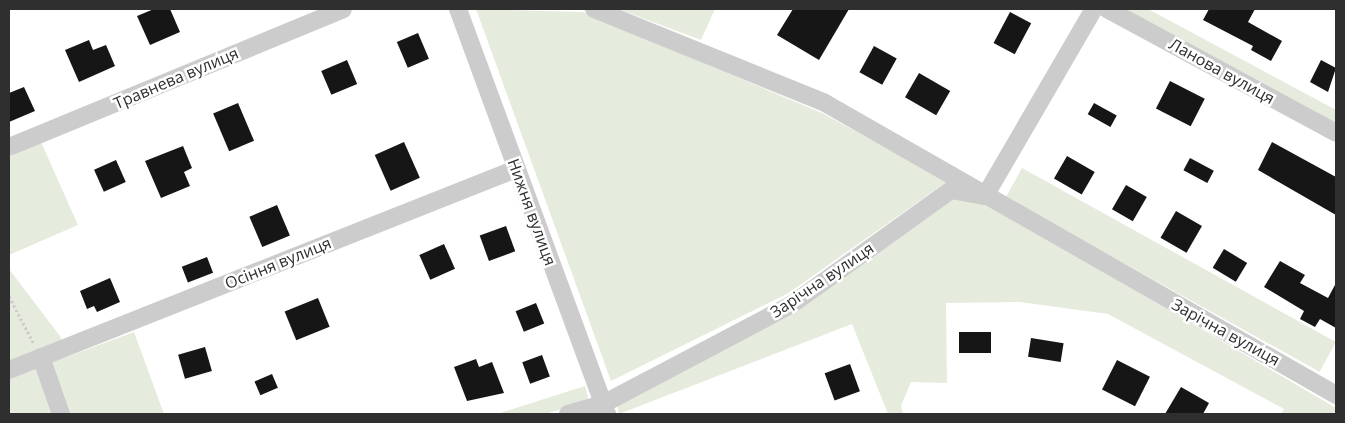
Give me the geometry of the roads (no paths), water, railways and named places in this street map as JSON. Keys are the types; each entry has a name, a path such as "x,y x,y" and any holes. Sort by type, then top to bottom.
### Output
{"street":[{"name":"Травнева вулиця","path":"9,147 343,9"},
{"name":"Нижня вулиця","path":"458,9 605,409"},
{"name":"Зарічна вулиця","path":"594,9 825,103 1336,395"},
{"path":"985,196 1094,9"},
{"name":"Ланова вулиця","path":"1108,9 1336,133"},
{"name":"Осіння вулиця","path":"9,370 516,169"},
{"name":"Зарічна вулиця","path":"568,414 605,409 791,305 951,190 985,196"},
{"path":"41,357 61,414"}]}
